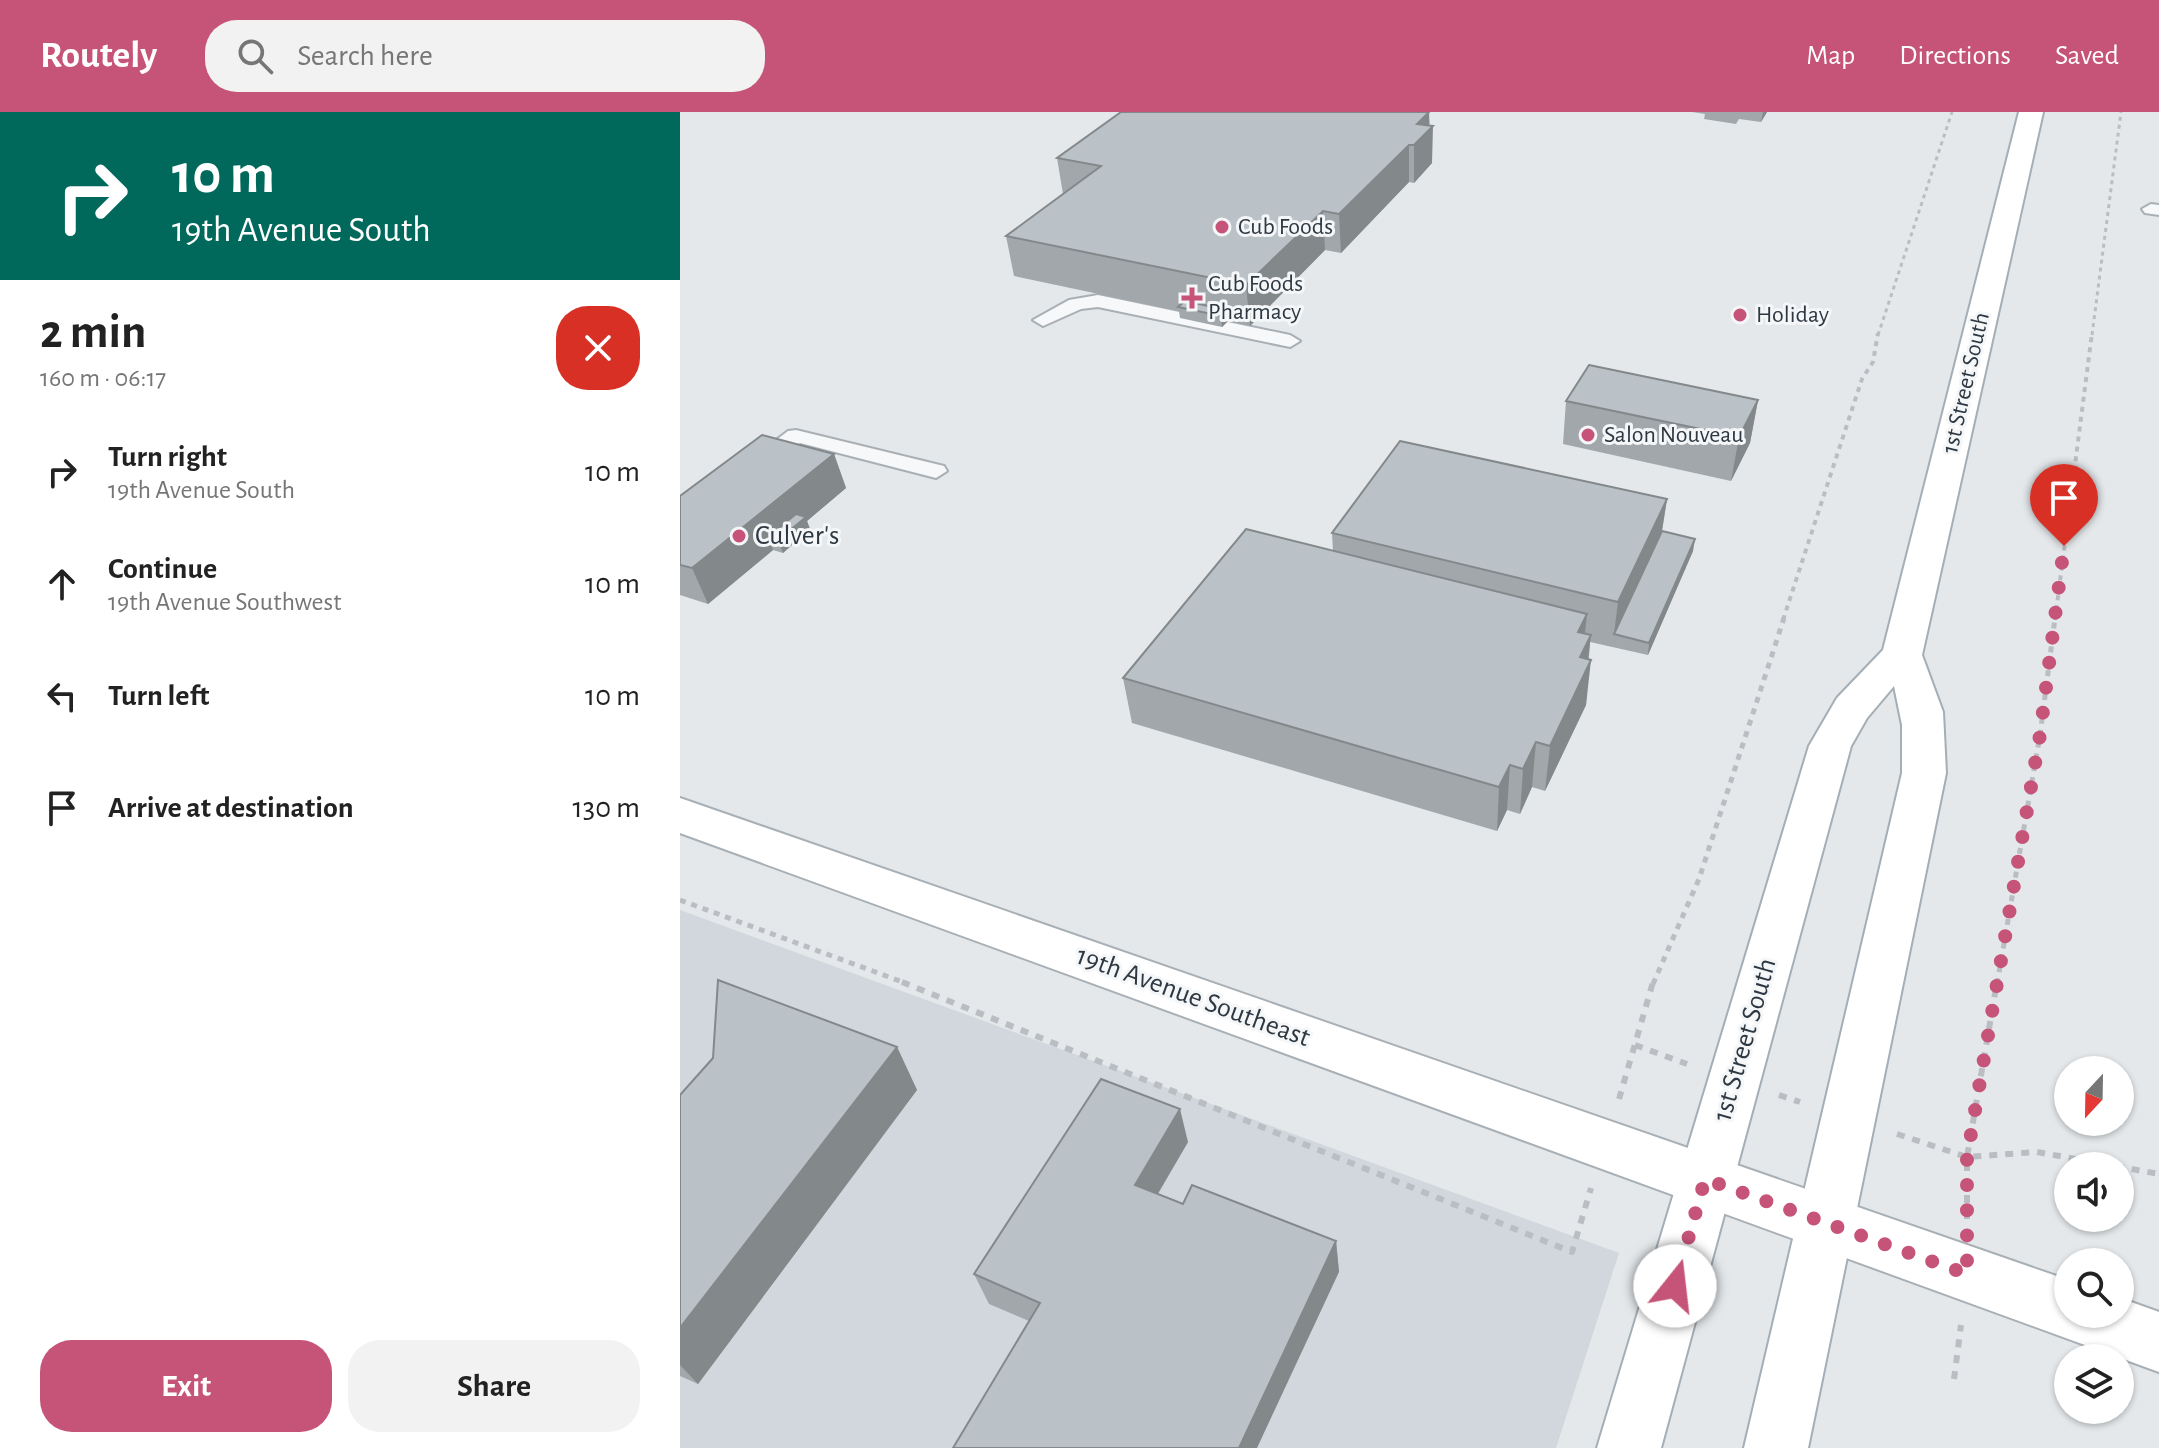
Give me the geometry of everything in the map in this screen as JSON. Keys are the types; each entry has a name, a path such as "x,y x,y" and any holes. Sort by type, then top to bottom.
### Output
{"main road":[{"name":"1st Street South","path":"1629,1448 1830,746 1848,710 1865,689 1902,655 2031,112"},
{"path":"1776,1448 1924,773 1926,724 1920,698 1902,655"},
{"name":"19th Avenue Southeast","path":"680,815 2054,1304"},
{"path":"2120,1328 2159,1342"}],"lane":[{"path":"1043,320 1076,304 1098,301 1290,341"},
{"path":"738,480 796,436 936,471"}],"path":[{"path":"1635,1045 1652,985 1699,879 1862,379 1873,362 1879,327 1952,112"},
{"path":"1954,1379 1967,1274 1967,1157 2040,735 2121,112"},
{"path":"680,900 963,1004 1572,1252"},
{"path":"1967,1157 2037,1152 2159,1174"}],"shaded area":[{"path":"680,910 1619,1253 1556,1448 680,1448"}],"building":[{"name":"Cub Foods","path":"1121,112 1429,112 1417,124 1433,126 1414,145 1409,145 1339,214 1323,211 1246,285 1006,236 1101,166 1057,158"},
{"path":"1185,301 1227,310 1221,316 1178,307"},
{"path":"1589,365 1758,400 1739,437 1566,401"},
{"path":"762,435 834,454 692,568 680,565 680,496"},
{"path":"1400,441 1667,499 1618,602 1332,533"},
{"path":"796,514 806,517 778,540 768,537"},
{"path":"1246,529 1587,614 1578,632 1591,635 1580,657 1591,660 1550,746 1536,742 1523,769 1510,765 1499,787 1123,678"},
{"path":"1662,531 1695,539 1649,643 1614,634"},
{"path":"718,980 897,1047 680,1328 680,1095 713,1058"},
{"path":"1101,1079 1180,1109 1135,1185 1183,1204 1192,1185 1336,1241 1239,1448 953,1448 1040,1303 974,1274"}],"place":[{"name":"Cub Foods","path":"1222,227"},
{"name":"Cub Foods Pharmacy","path":"1192,298"},
{"name":"Holiday","path":"1740,315"},
{"name":"Salon Nouveau","path":"1588,435"},
{"name":"Culver's","path":"739,536"}],"route":[{"path":"1675,1286 1705,1179 1967,1274 1967,1157 2040,735 2064,546"}]}
